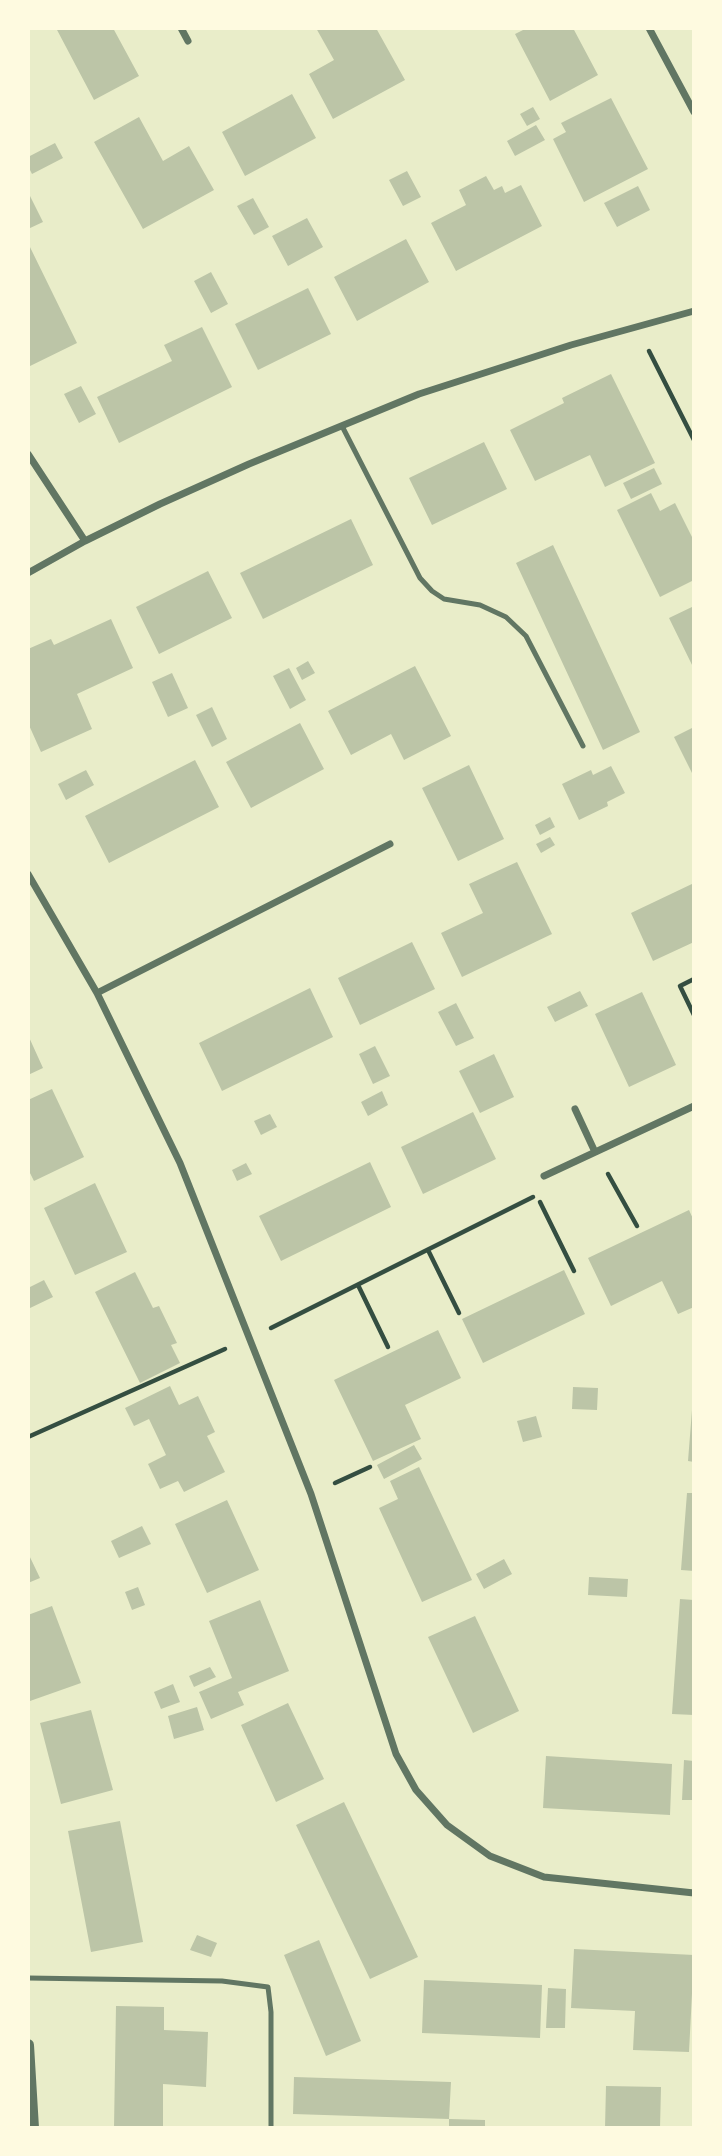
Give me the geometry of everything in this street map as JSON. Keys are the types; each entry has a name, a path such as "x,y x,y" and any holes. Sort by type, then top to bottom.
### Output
{"street":[{"path":"181,28 188,41"},
{"path":"649,28 694,112"},
{"path":"28,573 85,541 185,492 430,390 636,326 694,311"},
{"path":"28,454 85,541"},
{"path":"97,993 390,844"},
{"path":"28,874 97,993 180,1163 312,1493 396,1754 416,1790 447,1825 490,1856 544,1877 694,1893"},
{"path":"544,1176 694,1106"},
{"path":"575,1109 595,1152"},
{"path":"28,2045 33,2128"}],"lane":[{"path":"342,426 420,578 444,599 480,605 506,617 526,636 583,746"},
{"path":"28,1979 222,1981 268,1987 271,2012 271,2128"}],"path":[{"path":"636,326 694,440"},
{"path":"694,979 680,986 694,1015"},
{"path":"595,1152 637,1226"},
{"path":"28,1437 251,1338 537,1195 574,1270"},
{"path":"428,1250 459,1313"},
{"path":"358,1285 388,1347"},
{"path":"312,1493 370,1467"}],"building":[{"path":"56,28 113,28 139,76 94,100"},
{"path":"316,28 376,28 405,80 333,119 309,74 334,60"},
{"path":"527,28 573,28 598,75 550,101 515,34"},
{"path":"292,94 316,138 245,176 222,132"},
{"path":"611,98 648,169 584,202 553,139 566,132 561,123"},
{"path":"533,107 540,119 527,126 520,114"},
{"path":"139,117 163,161 189,146 214,190 143,229 94,142"},
{"path":"536,125 545,140 515,156 507,141"},
{"path":"55,143 63,158 32,174 28,157"},
{"path":"407,171 421,197 403,206 389,180"},
{"path":"486,176 494,190 502,186 505,193 521,185 542,226 456,271 431,223 466,205 459,190"},
{"path":"638,186 650,210 617,227 604,203"},
{"path":"28,192 43,222 28,229"},
{"path":"253,198 269,227 254,235 237,206"},
{"path":"307,218 323,247 288,266 272,236"},
{"path":"406,239 429,282 357,321 334,277"},
{"path":"28,243 77,343 28,367"},
{"path":"211,272 228,304 211,313 194,281"},
{"path":"308,288 331,334 258,370 235,324"},
{"path":"202,327 232,387 119,443 97,397 172,361 164,345"},
{"path":"611,374 655,463 605,487 590,455 535,481 510,430 564,403 562,398"},
{"path":"81,386 96,414 79,423 64,394"},
{"path":"484,442 507,489 432,525 409,478"},
{"path":"654,468 662,484 631,499 623,483"},
{"path":"651,493 660,511 675,503 694,541 694,580 660,597 617,510"},
{"path":"351,519 373,565 263,619 240,573"},
{"path":"553,545 640,732 603,750 516,563"},
{"path":"208,571 232,618 159,654 136,607"},
{"path":"694,606 694,669 669,618"},
{"path":"111,619 133,668 77,694 92,729 41,752 28,723 28,649 51,639 54,645"},
{"path":"308,661 315,673 302,680 296,668"},
{"path":"415,666 451,736 404,760 391,734 351,755 328,711"},
{"path":"289,668 306,700 290,709 273,676"},
{"path":"172,673 188,708 168,717 152,682"},
{"path":"212,707 227,739 212,747 196,715"},
{"path":"300,723 324,769 251,808 226,762"},
{"path":"694,727 694,777 674,737"},
{"path":"195,760 219,807 109,863 85,816"},
{"path":"469,765 504,839 458,861 422,788"},
{"path":"611,766 625,793 607,802 608,806 579,820 562,784 591,770 593,775"},
{"path":"86,770 94,785 66,800 58,784"},
{"path":"550,817 555,827 540,835 535,825"},
{"path":"550,837 555,845 541,853 536,844"},
{"path":"517,862 552,934 462,977 441,933 483,913 469,884"},
{"path":"694,883 694,942 653,961 631,913"},
{"path":"412,942 435,989 360,1025 338,978"},
{"path":"310,988 333,1037 222,1091 199,1043"},
{"path":"580,991 588,1006 555,1022 547,1007"},
{"path":"642,992 676,1065 629,1087 595,1014"},
{"path":"456,1003 474,1038 456,1046 438,1012"},
{"path":"28,1035 43,1068 28,1075"},
{"path":"375,1046 390,1076 373,1084 359,1054"},
{"path":"494,1054 514,1097 480,1113 459,1071"},
{"path":"52,1089 84,1157 34,1181 28,1169 28,1100"},
{"path":"382,1091 388,1105 368,1116 361,1102"},
{"path":"473,1112 496,1159 423,1194 401,1147"},
{"path":"270,1114 277,1127 261,1135 254,1121"},
{"path":"370,1162 391,1207 281,1261 259,1216"},
{"path":"246,1163 252,1174 237,1181 232,1170"},
{"path":"95,1183 127,1252 75,1275 44,1208"},
{"path":"689,1210 694,1221 694,1307 678,1314 662,1281 611,1306 588,1258"},
{"path":"564,1270 585,1314 483,1363 462,1319"},
{"path":"135,1272 153,1308 159,1306 177,1343 171,1345 180,1363 140,1383 95,1292"},
{"path":"44,1280 53,1297 28,1309 28,1288"},
{"path":"438,1330 461,1378 405,1405 421,1439 373,1461 334,1380"},
{"path":"170,1386 179,1405 198,1396 215,1432 207,1436 225,1472 184,1492 178,1481 160,1489 148,1464 166,1455 149,1419 134,1426 125,1408"},
{"path":"573,1387 598,1388 597,1410 572,1409"},
{"path":"694,1410 694,1462 688,1461"},
{"path":"536,1416 542,1437 523,1442 517,1421"},
{"path":"414,1445 422,1459 384,1479 377,1465"},
{"path":"419,1467 472,1580 422,1602 379,1508 398,1499 390,1481"},
{"path":"687,1493 694,1493 694,1571 681,1570"},
{"path":"227,1500 259,1570 207,1593 175,1524"},
{"path":"142,1526 151,1544 119,1558 111,1541"},
{"path":"28,1553 40,1578 28,1583"},
{"path":"504,1559 512,1574 484,1589 476,1574"},
{"path":"589,1577 628,1579 627,1597 588,1595"},
{"path":"138,1587 145,1605 132,1610 125,1592"},
{"path":"680,1599 694,1600 694,1715 672,1714"},
{"path":"260,1600 289,1671 238,1692 244,1705 211,1719 199,1692 232,1678 209,1621"},
{"path":"52,1606 81,1683 30,1701 28,1615"},
{"path":"475,1616 519,1711 473,1733 428,1637"},
{"path":"210,1667 216,1677 194,1687 189,1676"},
{"path":"173,1684 180,1702 161,1709 154,1692"},
{"path":"288,1703 324,1779 276,1802 241,1725"},
{"path":"197,1707 204,1730 174,1739 168,1716"},
{"path":"91,1710 113,1790 61,1804 40,1723"},
{"path":"546,1756 672,1764 670,1815 543,1808"},
{"path":"684,1760 694,1761 694,1800 682,1800"},
{"path":"344,1802 418,1957 370,1979 296,1825"},
{"path":"120,1821 143,1942 91,1952 68,1831"},
{"path":"197,1935 217,1943 211,1957 190,1950"},
{"path":"319,1940 361,2041 326,2056 284,1955"},
{"path":"574,1949 694,1955 689,2052 633,2050 635,2011 571,2008"},
{"path":"424,1980 542,1985 540,2038 422,2033"},
{"path":"548,1988 566,1989 565,2028 546,2028"},
{"path":"116,2006 164,2007 164,2030 208,2032 206,2087 163,2084 163,2128 114,2128"},
{"path":"294,2077 451,2082 449,2119 293,2114"},
{"path":"606,2086 661,2087 660,2128 605,2128"},
{"path":"449,2119 485,2120 485,2128 449,2128"}]}
